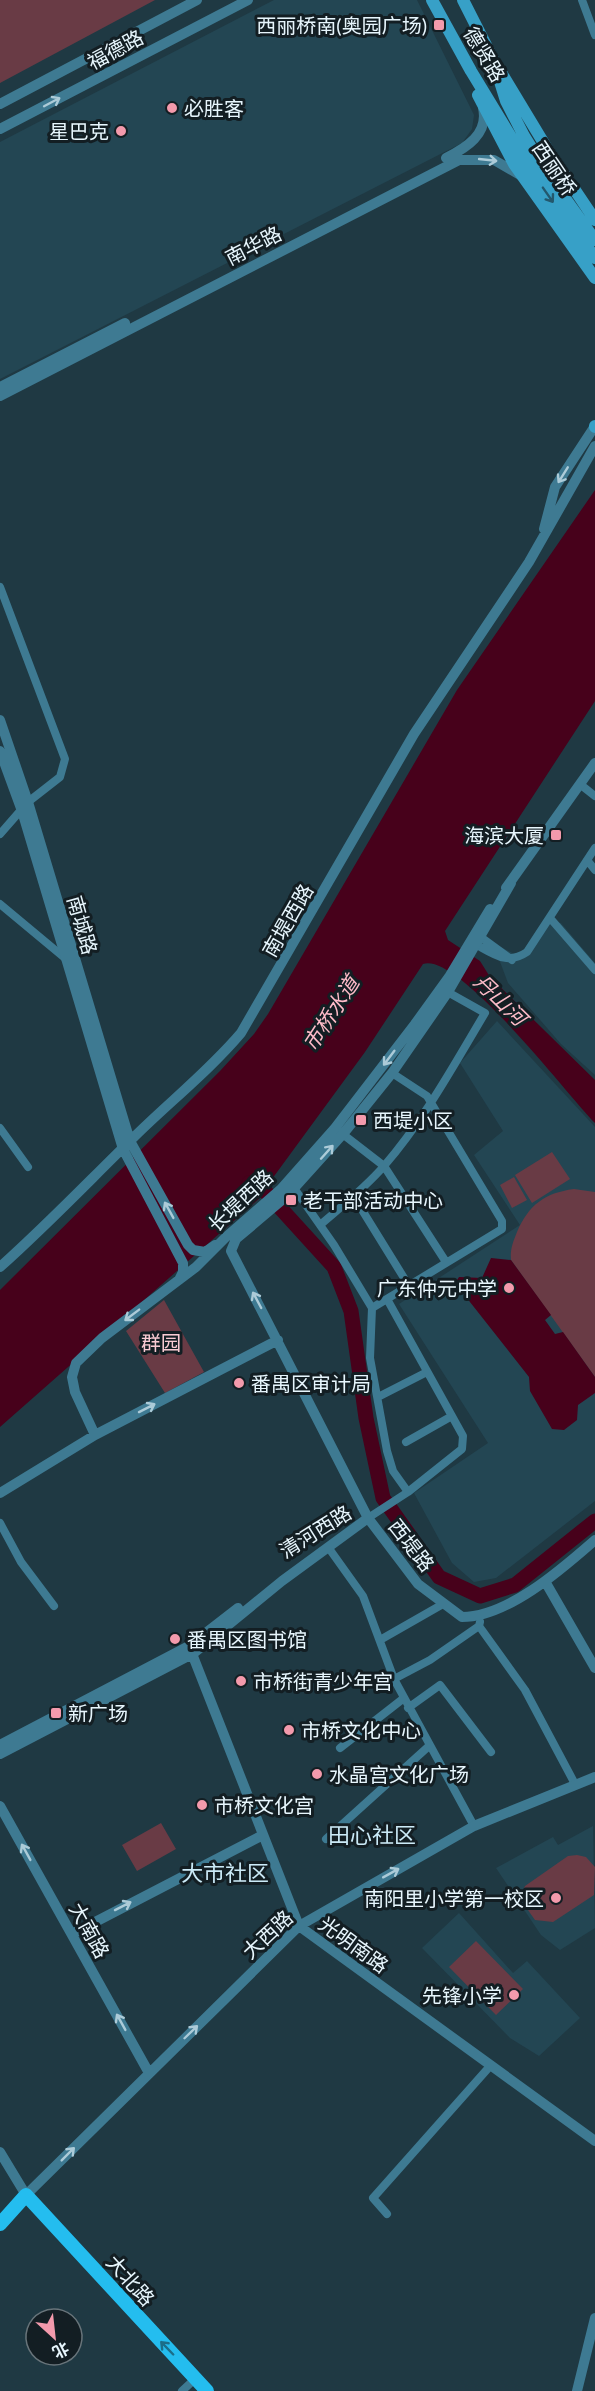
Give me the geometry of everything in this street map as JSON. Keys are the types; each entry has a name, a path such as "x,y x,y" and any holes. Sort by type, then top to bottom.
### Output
{"main road":[{"name":"德贤路","path":"432,0 444,25 512,124"},
{"name":"德贤路","path":"464,0 493,59 512,124"},
{"path":"444,25 480,99 524,179 594,277"},
{"path":"493,59 548,150 595,220"},
{"name":"西丽桥","path":"512,124 595,240"},
{"name":"西丽桥","path":"512,124 540,182 595,258"},
{"path":"0,2224 26,2195"},
{"name":"大北路","path":"26,2195 207,2391"}],"street":[{"name":"福德路","path":"0,104 197,0"},
{"name":"福德路","path":"0,129 248,0"},
{"path":"582,0 595,35"},
{"name":"南华路","path":"0,387 465,148 482,127 484,120 480,99"},
{"name":"南华路","path":"0,396 459,160 494,160 511,168 524,179"},
{"name":"南堤西路","path":"542,540 548,507 555,487 595,426"},
{"name":"南堤西路","path":"0,1267 69,1205 104,1168 129,1149 241,1034 414,734 542,540 581,466 595,446"},
{"path":"0,587 65,759 60,777 25,807 0,834"},
{"name":"南城路","path":"0,720 129,1149"},
{"name":"南城路","path":"0,752 25,807 66,959 129,1149"},
{"name":"长堤西路","path":"235,1260 231,1251 233,1243 288,1191 392,1073 475,944 511,883 595,763"},
{"path":"581,785 595,796"},
{"path":"475,944 504,959 512,960 527,952 595,848"},
{"path":"587,860 595,870"},
{"path":"0,904 66,959"},
{"path":"550,918 593,964"},
{"path":"320,1225 354,1197 384,1166 431,1103 485,1013 445,990"},
{"name":"长堤西路","path":"339,1131 445,990"},
{"path":"372,1308 502,1229 502,1221 427,1096 392,1073"},
{"path":"0,1128 28,1167"},
{"path":"339,1131 384,1166 446,1262"},
{"path":"129,1149 138,1179 183,1263 183,1272 179,1280"},
{"path":"129,1149 188,1245 193,1250 208,1253 221,1252 235,1260"},
{"path":"104,1168 119,1166 128,1169 138,1179"},
{"path":"288,1191 320,1225 372,1308 370,1358 387,1451 393,1471 408,1492"},
{"path":"354,1197 408,1286"},
{"name":"长堤西路","path":"95,1435 75,1392 72,1377 76,1363 102,1338 179,1280 226,1237 258,1217"},
{"name":"西堤路","path":"235,1260 369,1518 418,1584 442,1604 462,1617 484,1613 546,1583 595,1540"},
{"path":"369,1518 408,1492 462,1449 463,1436 387,1299"},
{"path":"0,1493 95,1435 278,1340"},
{"path":"378,1397 427,1372"},
{"path":"406,1442 452,1416"},
{"name":"清河西路","path":"0,1754 191,1650 369,1518"},
{"name":"清河西路","path":"0,1745 191,1650 280,1575 325,1543 369,1518"},
{"path":"0,1523 21,1562 54,1606"},
{"path":"328,1547 363,1596 394,1679 474,1826"},
{"path":"546,1583 595,1668"},
{"path":"380,1640 442,1604"},
{"path":"394,1679 430,1660 479,1626 484,1613"},
{"path":"479,1626 525,1690 575,1784"},
{"name":"光明南路","path":"191,1650 299,1926 595,2141"},
{"path":"408,1708 440,1685 490,1752"},
{"path":"340,1748 404,1698"},
{"path":"326,1839 429,1746"},
{"name":"大西路","path":"26,2195 299,1926 474,1826 595,1777"},
{"name":"大南路","path":"0,1806 149,2073"},
{"path":"72,1934 263,1835"},
{"path":"387,2214 373,2198 491,2065"},
{"path":"0,2152 26,2195"},
{"path":"577,2391 595,2318"},
{"path":"182,2391 196,2378"}],"shaded area":[{"path":"274,0 417,0 474,115 472,129 462,143 0,379 0,142"},
{"path":"549,920 561,923 595,963 595,1075 561,1044 508,983 493,943 522,958"},
{"name":"广东仲元中学","path":"497,1021 595,1127 595,1501 496,1578 474,1582 452,1563 414,1493 488,1443 399,1304 520,1225 474,1155 503,1131 460,1063"},
{"name":"南阳里小学第一校区","path":"593,1826 595,1928 560,1950 541,1935 496,1868 553,1837 558,1845"},
{"name":"先锋小学","path":"459,1913 513,1973 527,1961 580,2018 539,2056 510,2038 422,1948"}],"green space":[{"path":"0,0 155,0 0,83"},
{"path":"552,1152 570,1179 532,1203 515,1175"},
{"path":"514,1177 527,1200 512,1208 500,1185"},
{"path":"574,1189 595,1192 595,1377 511,1260 511,1249 517,1232 532,1208 546,1197"},
{"name":"群园","path":"164,1300 204,1372 165,1393 126,1331"},
{"path":"161,1823 176,1849 137,1871 122,1845"},
{"path":"568,1856 586,1857 595,1867 594,1895 553,1922 535,1920 523,1900 525,1886"},
{"path":"476,1941 523,1989 496,2015 449,1967"}],"water":[{"path":"595,490 595,701 445,931 448,940 480,961 490,977 595,1080 595,1123 486,1002 461,980 439,966 423,964 365,1052 272,1179 268,1186 270,1189 0,1427 0,1290 220,1071 254,1034 268,1014 457,690"},
{"path":"491,1258 511,1260 551,1315 545,1320 555,1334 563,1332 595,1377 595,1393 578,1405 577,1420 564,1430 552,1429 530,1391 529,1377 455,1283 459,1277 482,1278"}],"waterway":[{"path":"249,1183 263,1189 334,1267 351,1311 366,1418 383,1498 439,1577 480,1596 515,1585 595,1521"}],"place":[{"name":"西丽桥南(奥园广场)","path":"439,25"},
{"name":"必胜客","path":"172,108"},
{"name":"星巴克","path":"121,131"},
{"name":"海滨大厦","path":"556,835"},
{"name":"西堤小区","path":"361,1120"},
{"name":"老干部活动中心","path":"291,1200"},
{"name":"广东仲元中学","path":"509,1288"},
{"name":"番禺区审计局","path":"239,1383"},
{"name":"番禺区图书馆","path":"175,1639"},
{"name":"市桥街青少年宫","path":"241,1681"},
{"name":"新广场","path":"56,1713"},
{"name":"市桥文化中心","path":"289,1730"},
{"name":"水晶宫文化广场","path":"317,1774"},
{"name":"市桥文化宫","path":"202,1805"},
{"name":"南阳里小学第一校区","path":"556,1898"},
{"name":"先锋小学","path":"514,1995"}],"district":[{"name":"田心社区","path":"372,1834"},
{"name":"大市社区","path":"225,1872"}],"water label":[{"name":"丹山河","path":"501,999"},
{"name":"市桥水道","path":"330,1013"}]}
